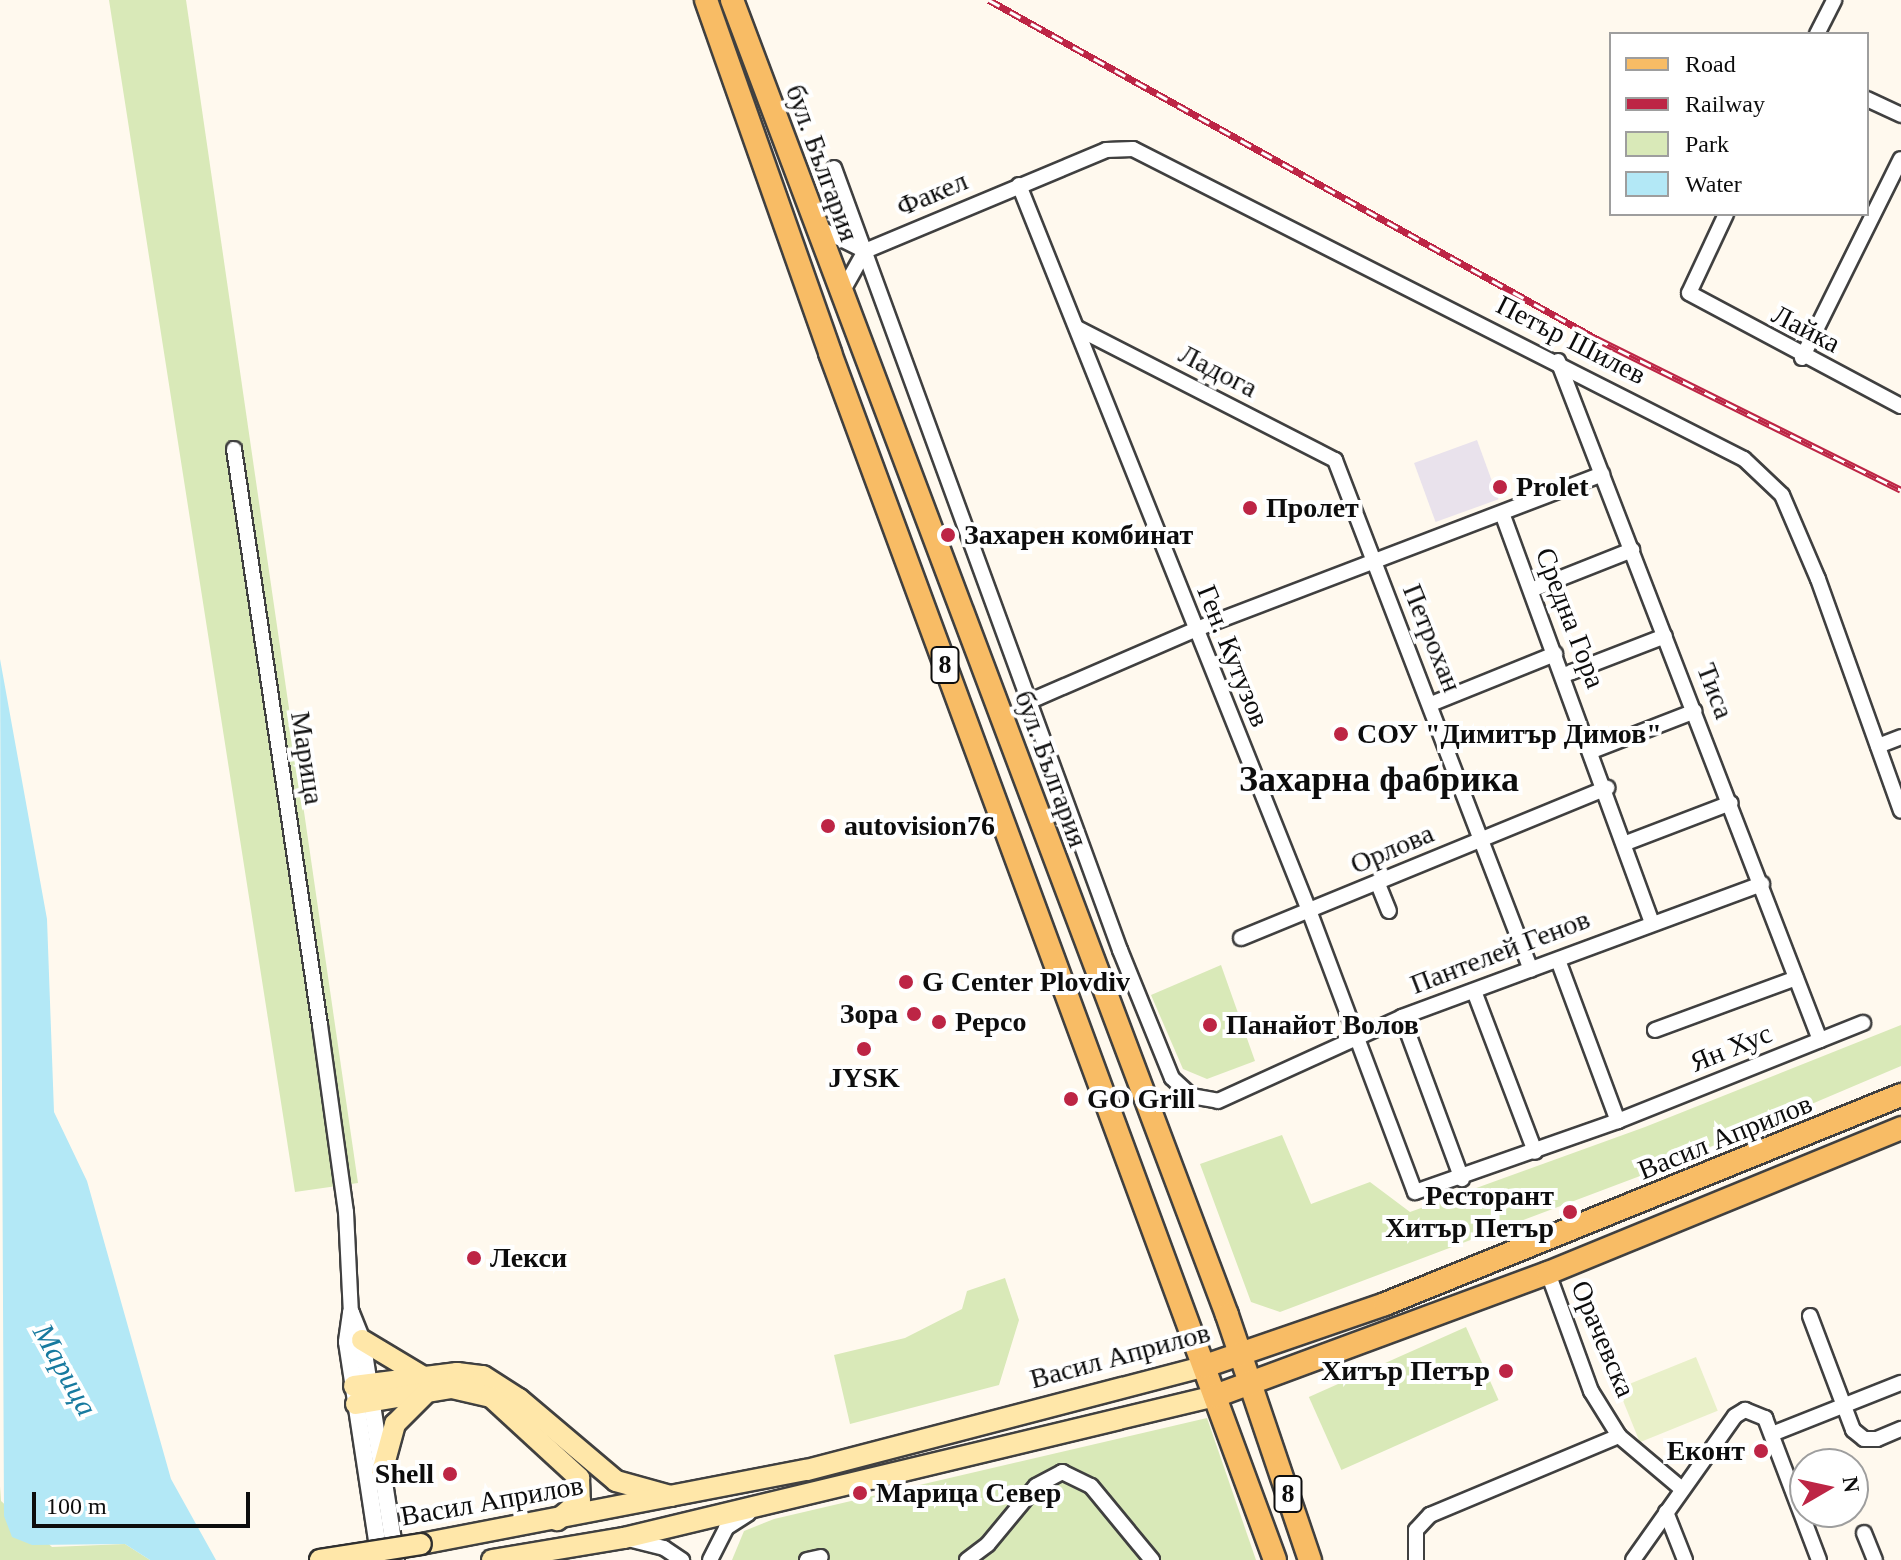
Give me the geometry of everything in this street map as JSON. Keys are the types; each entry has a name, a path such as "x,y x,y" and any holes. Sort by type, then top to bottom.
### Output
{"main road":[{"name":"бул. България","path":"706,0 1275,1560"},
{"name":"бул. България","path":"732,0 813,225 1240,1354 1310,1560"},
{"path":"957,695 987,684"},
{"name":"Васил Априлов","path":"320,1560 679,1498 823,1466 1205,1366 1498,1259 1901,1095"},
{"name":"Васил Априлов","path":"492,1560 624,1538 1215,1396 1548,1273 1840,1156 1901,1128"},
{"path":"1840,1156 1901,1142"},
{"path":"362,1340 425,1384 461,1387 483,1393 577,1474 580,1501 554,1522"},
{"path":"362,1394 471,1374 496,1382 609,1477 631,1488 679,1498"},
{"path":"382,1472 395,1424 425,1384"}],"street":[{"path":"1818,32 1834,0"},
{"path":"1869,100 1901,115"},
{"name":"Петър Шилев","path":"1019,185 1106,150 1133,149 1558,361 1765,474 1782,495 1818,579 1901,811"},
{"path":"1802,358 1901,159"},
{"name":"бул. България","path":"834,168 1028,702 1172,1078 1191,1096 1218,1101"},
{"name":"Факел","path":"865,251 1019,185"},
{"name":"Ген. Кутузов","path":"1019,185 1194,630 1310,913 1355,1040 1415,1192"},
{"name":"Лайка","path":"1725,216 1689,293 1802,358 1901,406"},
{"path":"813,225 865,251 840,296"},
{"name":"Ладога","path":"1077,328 1335,460"},
{"name":"Тиса","path":"1558,361 1820,1040"},
{"name":"Марица","path":"234,449 346,1212 351,1313 347,1342 382,1472 396,1560"},
{"name":"Петрохан","path":"1335,460 1531,970"},
{"path":"1028,702 1194,630 1602,474"},
{"name":"Средна Гора","path":"1502,513 1607,788 1652,922"},
{"path":"1531,590 1632,550"},
{"path":"1564,675 1665,636"},
{"path":"1431,704 1555,654"},
{"path":"1592,751 1695,711"},
{"path":"1878,746 1901,737"},
{"name":"Орлова","path":"1241,938 1310,913 1607,788"},
{"path":"1626,843 1731,803"},
{"path":"1378,884 1389,911"},
{"name":"Пантелей Генов","path":"1218,1101 1402,1017 1652,922 1762,884"},
{"path":"1558,960 1618,1121"},
{"path":"1655,1030 1796,978"},
{"path":"1474,991 1535,1152"},
{"path":"1402,1017 1462,1179"},
{"name":"Ян Хус","path":"1415,1192 1462,1179 1618,1121 1863,1023"},
{"name":"Орачевска","path":"1548,1273 1591,1391 1619,1436 1682,1489"},
{"name":"Марица","path":"351,1313 362,1340 362,1394 380,1560"},
{"path":"1810,1316 1841,1405 1853,1430 1864,1439 1901,1429"},
{"path":"1772,1434 1901,1383"},
{"path":"1633,1560 1735,1416 1756,1410 1772,1434 1819,1560"},
{"path":"1416,1560 1416,1530 1430,1515 1619,1436"},
{"path":"967,1560 988,1544 1036,1486 1062,1472 1091,1486 1152,1560"},
{"path":"710,1560 726,1528 759,1507"},
{"path":"1666,1512 1685,1560"},
{"path":"1864,1533 1875,1560"},
{"path":"624,1538 655,1544 682,1560"}],"shaded area":[{"path":"1477,440 1499,499 1436,522 1414,463"}],"green space":[{"path":"109,0 186,0 358,1183 295,1192"},
{"path":"1221,965 1255,1061 1207,1079 1183,1069 1151,995"},
{"path":"1901,1025 1901,1066 1656,1170 1280,1312 1251,1302 1200,1164 1282,1135 1311,1204 1370,1182 1410,1212 1645,1127"},
{"path":"1005,1278 1019,1320 999,1385 850,1424 834,1355 905,1338 962,1309 967,1291"},
{"path":"1466,1327 1499,1400 1341,1470 1309,1397"},
{"path":"1696,1357 1718,1411 1640,1442 1618,1388"},
{"path":"1207,1418 1256,1560 732,1560 744,1531 774,1519"},
{"path":"0,1486 1,1501 52,1547 125,1544 150,1560 0,1560"}],"water":[{"path":"0,659 47,919 54,1112 87,1181 171,1479 216,1560 150,1560 125,1544 32,1545 12,1537 4,1516"}],"railway":[{"path":"989,0 1597,339 1901,490"}],"place":[{"name":"Prolet","path":"1500,487"},
{"name":"Пролет","path":"1250,508"},
{"name":"Захарен комбинат","path":"948,535"},
{"name":"СОУ \"Димитър Димов\"","path":"1341,734"},
{"name":"autovision76","path":"828,826"},
{"name":"G Center Plovdiv","path":"906,982"},
{"name":"Зора","path":"914,1014"},
{"name":"Pepco","path":"939,1022"},
{"name":"Панайот Волов","path":"1210,1025"},
{"name":"JYSK","path":"864,1049"},
{"name":"GO Grill","path":"1071,1099"},
{"name":"Ресторант Хитър Петър","path":"1570,1212"},
{"name":"Лекси","path":"474,1258"},
{"name":"Хитър Петър","path":"1506,1371"},
{"name":"Еконт","path":"1761,1451"},
{"name":"Shell","path":"450,1474"},
{"name":"Марица Север","path":"860,1493"}],"district":[{"name":"Захарна фабрика","path":"1379,780"}]}
